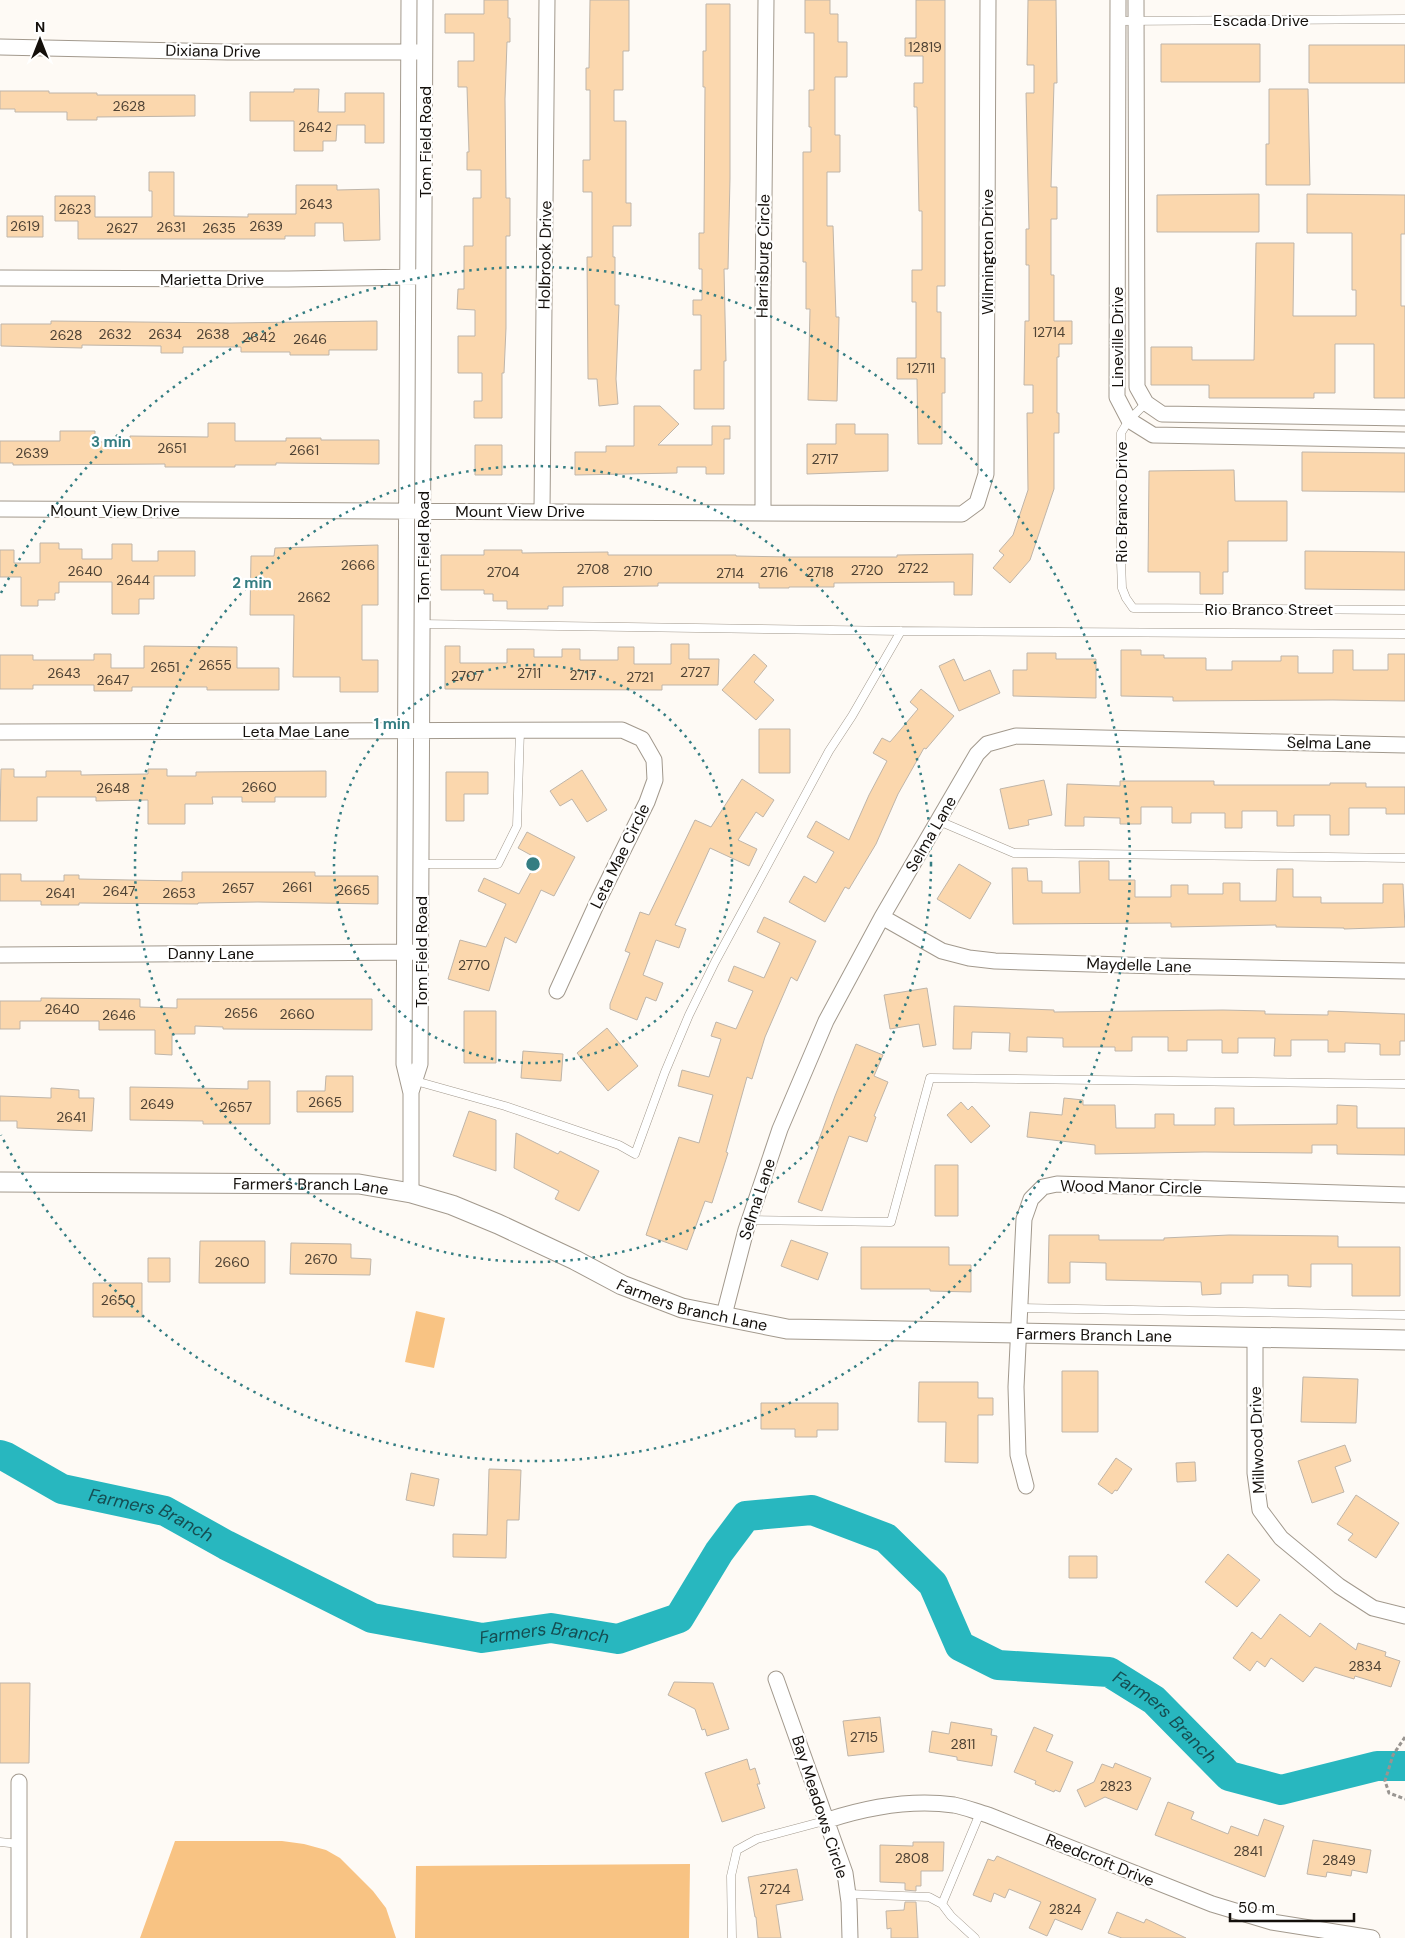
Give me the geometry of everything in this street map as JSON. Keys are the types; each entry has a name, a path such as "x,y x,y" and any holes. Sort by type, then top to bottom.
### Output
{"street":[{"name":"Tom Field Road","path":"408,0 404,1064 411,1085 411,1193"},
{"name":"Tom Field Road","path":"411,1085 420,1064 425,0"},
{"name":"Holbrook Drive","path":"542,511 547,0"},
{"name":"Harrisburg Circle","path":"762,512 762,300 766,0"},
{"name":"Wilmington Drive","path":"978,504 986,474 988,0"},
{"name":"Lineville Drive","path":"1118,0 1117,397 1129,420"},
{"name":"Lineville Drive","path":"1136,0 1138,387 1146,402"},
{"name":"Dixiana Drive","path":"0,47 228,52 425,52"},
{"name":"Marietta Drive","path":"0,278 288,279 424,277"},
{"path":"1146,402 1162,414 1405,418"},
{"path":"1129,420 1153,435 1405,440"},
{"name":"Mount View Drive","path":"0,509 962,514 978,504"},
{"name":"Leta Mae Lane","path":"0,732 622,730"},
{"name":"Leta Mae Circle","path":"557,991 597,903 647,802 655,780 654,760 642,739 622,730"},
{"name":"Selma Lane","path":"724,1315 750,1220 780,1129 826,1020 882,917 978,754 987,744 1016,736 1405,745"},
{"name":"Maydelle Lane","path":"882,917 942,951 969,958 995,961 1405,971"},
{"name":"Danny Lane","path":"0,955 421,952"},
{"name":"Farmers Branch Lane","path":"0,1182 359,1184 411,1193 452,1205 498,1224 622,1285 682,1308 787,1329 1405,1340"},
{"name":"Wood Manor Circle","path":"1026,1486 1018,1455 1016,1387 1024,1219 1031,1199 1043,1187 1057,1184 1405,1195"},
{"name":"Millwood Drive","path":"1255,1336 1255,1473 1260,1510 1280,1538 1339,1586 1373,1608 1405,1616"},
{"name":"Bay Meadows Circle","path":"776,1679 828,1820 845,1873 850,1938"},
{"path":"19,1782 19,1938"},
{"name":"Reedcroft Drive","path":"828,1820 853,1812 908,1803 955,1806 980,1813 1212,1904 1272,1922 1372,1938"}],"lane":[{"name":"Escada Drive","path":"1118,21 1405,19"},
{"name":"Rio Branco Drive","path":"1133,608 1122,588 1122,433 1129,420 1146,402"},
{"name":"Rio Branco Street","path":"1133,608 1405,610"},
{"path":"406,624 901,631 1405,634"},
{"path":"411,1085 515,1110 619,1145 635,1154 688,1015 829,750 852,716 901,631"},
{"path":"405,864 498,864 517,826 520,730"},
{"path":"939,821 1014,853 1405,858"},
{"path":"750,1220 891,1222 930,1078 1405,1084"},
{"path":"1020,1308 1405,1316"},
{"path":"942,1904 980,1813"},
{"path":"732,1938 731,1876 737,1850 757,1839 828,1820"},
{"path":"0,1842 19,1844"},
{"path":"848,1894 929,1897 942,1904 951,1916 974,1938"}],"path":[{"path":"1405,1736 1393,1755 1385,1781 1389,1793 1405,1800"}],"shaded area":[{"path":"416,1311 445,1318 434,1368 405,1362"},
{"path":"175,1841 282,1841 326,1850 340,1858 373,1891 386,1908 396,1938 140,1938"},
{"path":"690,1864 689,1938 415,1938 416,1866"}],"building":[{"path":"484,0 508,0 508,18 510,18 510,42 507,42 505,99 506,198 510,198 510,236 506,236 506,328 504,373 502,373 502,418 474,418 474,401 482,401 482,373 458,373 458,336 475,336 475,310 457,309 458,289 464,289 464,246 473,246 473,198 481,198 481,170 467,170 467,152 469,152 467,87 458,87 458,61 474,61 474,33 445,33 445,14 484,14"},
{"path":"590,0 629,0 629,51 623,51 623,90 614,90 614,121 626,121 626,203 631,203 631,226 613,226 615,305 619,305 616,379 618,404 599,406 597,379 588,379 587,257 592,257 592,192 583,192 583,160 590,160 590,90 586,90 586,68 589,68"},
{"path":"805,0 830,0 830,14 838,14 838,42 847,42 847,77 835,77 835,135 840,135 840,172 827,172 827,226 833,226 836,317 839,317 837,401 808,400 810,309 806,309 806,262 803,262 803,152 811,152 809,90 814,90 814,33 805,33"},
{"path":"916,0 945,0 945,286 937,286 937,312 941,312 941,358 945,358 945,393 942,393 942,444 918,444 917,379 897,379 897,358 916,358 916,302 912,302 912,270 922,270 922,211 919,211 917,107 914,107 914,83 923,83 923,56 905,56 905,38 916,38"},
{"path":"1028,0 1056,0 1057,83 1054,83 1051,187 1057,187 1057,219 1051,219 1051,275 1054,275 1054,321 1072,321 1072,344 1059,344 1059,357 1057,357 1059,433 1054,433 1054,489 1030,560 1010,583 993,568 1004,555 999,551 1013,535 1028,490 1027,413 1033,413 1033,385 1024,385 1025,321 1029,321 1029,265 1026,265 1026,229 1029,229 1026,93 1034,93 1034,65 1027,65"},
{"path":"706,4 730,4 730,178 728,269 724,269 726,361 724,361 724,409 694,409 694,370 701,370 701,315 693,315 693,300 702,300 702,269 699,269 699,233 704,233 705,87 703,87 703,51 706,51"},
{"path":"1161,44 1260,44 1260,82 1161,82"},
{"path":"1309,45 1405,45 1405,83 1309,83"},
{"path":"294,89 319,89 318,112 345,112 345,93 384,93 384,143 365,143 365,125 337,125 336,141 323,141 323,151 294,151 294,121 250,121 250,92 294,92"},
{"path":"1269,89 1308,89 1310,185 1266,185 1266,144 1269,144"},
{"path":"0,91 49,91 49,93 97,93 97,95 195,95 195,116 97,117 97,120 67,120 67,112 15,112 15,109 0,109"},
{"path":"149,172 174,172 174,216 248,217 248,214 296,214 296,185 337,185 337,190 379,189 380,240 344,241 343,223 315,223 315,236 285,236 285,239 78,239 78,221 55,221 55,196 95,196 95,217 152,217 152,191 149,191"},
{"path":"1259,194 1259,232 1157,232 1157,195"},
{"path":"1307,194 1405,195 1405,234 1401,234 1401,306 1405,306 1405,398 1374,398 1374,344 1335,344 1335,393 1314,393 1314,398 1209,398 1209,385 1151,385 1151,347 1192,347 1192,360 1254,360 1256,243 1294,243 1293,316 1356,316 1356,290 1352,290 1352,233 1307,233"},
{"path":"7,216 43,216 43,237 7,237"},
{"path":"51,321 230,323 377,321 377,350 329,350 329,355 290,355 290,352 241,352 241,347 183,347 183,353 161,353 161,346 82,345 82,348 1,346 1,324 51,324"},
{"path":"634,406 660,406 679,424 658,445 712,445 712,426 730,426 730,439 724,439 724,474 706,474 706,467 677,467 677,473 575,475 575,452 606,452 606,446 634,446"},
{"path":"208,423 235,423 235,441 286,441 286,438 379,440 379,464 276,463 276,465 235,465 235,467 165,467 165,464 13,465 13,463 0,463 0,441 60,441 60,431 95,431 95,442 130,442 130,436 208,437"},
{"path":"836,424 855,424 855,434 888,434 888,471 807,474 807,444 836,444"},
{"path":"475,445 502,445 502,475 475,475"},
{"path":"1302,452 1405,453 1405,492 1302,491"},
{"path":"1234,470 1235,501 1287,501 1287,541 1228,541 1228,572 1223,572 1223,594 1200,594 1200,572 1148,572 1149,471"},
{"path":"40,543 59,543 59,549 82,549 82,559 112,559 112,544 132,544 132,561 158,561 158,551 195,551 195,576 154,576 154,599 139,599 139,614 112,614 112,582 59,582 59,593 55,593 55,600 38,600 38,606 21,606 21,577 0,577 0,550 14,550 14,563 40,563"},
{"path":"378,545 378,605 362,605 362,660 378,660 378,692 340,692 340,677 293,677 294,615 250,615 251,556 274,556 275,548"},
{"path":"484,550 522,550 522,553 608,552 608,555 789,557 897,557 897,555 973,554 972,595 954,595 954,582 834,583 834,587 789,588 759,588 759,583 658,583 658,586 563,587 563,606 548,606 548,609 507,609 507,601 493,601 493,594 484,594 484,590 441,590 441,555 484,555"},
{"path":"1305,551 1405,552 1405,590 1305,589"},
{"path":"671,644 689,644 689,659 719,659 718,685 662,685 662,690 445,689 445,646 460,646 460,663 507,663 507,649 534,649 534,657 562,657 562,649 580,649 580,660 618,660 618,647 634,647 634,664 671,664"},
{"path":"144,646 237,647 237,668 279,668 279,690 207,690 207,687 132,687 132,691 94,691 94,685 33,685 33,689 0,689 0,655 33,655 33,660 94,660 94,654 111,654 111,668 144,668"},
{"path":"1121,650 1141,650 1141,655 1164,655 1164,658 1206,658 1206,670 1232,670 1232,661 1281,661 1281,656 1298,656 1298,673 1333,673 1333,650 1353,650 1353,670 1388,670 1388,654 1405,654 1405,701 1173,701 1173,697 1121,696"},
{"path":"1027,653 1056,653 1056,659 1096,659 1096,698 1013,696 1013,670 1027,670"},
{"path":"754,654 767,666 754,682 774,700 756,720 722,690"},
{"path":"954,659 964,681 990,670 1000,693 959,711 939,666"},
{"path":"921,689 954,716 926,749 924,748 898,794 876,844 849,889 845,887 825,922 789,902 804,876 816,883 834,852 807,837 816,821 849,840 887,761 873,753 882,738 890,742 918,709 910,702"},
{"path":"759,729 790,729 790,773 759,773"},
{"path":"1,769 14,769 14,777 46,777 46,771 81,771 81,775 148,774 148,769 167,769 167,776 196,776 196,772 326,771 326,797 275,797 275,802 242,802 242,797 212,797 213,804 185,804 185,824 148,824 148,800 96,801 96,797 37,797 37,821 0,821"},
{"path":"582,770 607,810 587,822 572,799 560,806 550,791"},
{"path":"446,772 488,772 488,794 464,794 464,821 446,821"},
{"path":"742,779 774,800 763,817 756,812 738,840 757,849 749,866 710,848 675,925 686,929 679,948 656,940 643,975 663,983 656,1001 646,997 637,1020 610,1009 610,1004 630,953 625,951 640,912 649,915 695,820 711,827"},
{"path":"1044,780 1052,815 1028,820 1029,825 1009,829 1000,789"},
{"path":"1120,781 1214,781 1214,785 1330,785 1330,783 1366,783 1366,787 1405,787 1405,814 1386,814 1386,808 1349,808 1349,835 1330,835 1330,815 1294,815 1294,826 1277,826 1277,811 1242,811 1242,828 1225,828 1225,813 1191,813 1191,823 1172,823 1172,807 1141,807 1141,824 1120,824 1120,818 1084,817 1084,826 1065,826 1067,784 1120,786"},
{"path":"527,832 575,857 554,896 541,890 516,943 505,937 489,991 448,979 460,940 486,947 506,904 478,891 484,878 519,894 538,859 518,848"},
{"path":"1079,861 1109,861 1109,880 1135,880 1135,897 1171,897 1171,885 1188,885 1188,894 1223,894 1223,883 1240,883 1240,901 1276,901 1277,869 1293,869 1293,897 1321,897 1321,903 1383,903 1383,884 1403,884 1405,927 1344,929 1276,927 1276,925 1171,927 1171,923 1013,924 1012,868 1027,868 1028,881 1042,881 1042,893 1080,893"},
{"path":"959,864 991,883 970,919 937,899"},
{"path":"182,872 315,872 315,876 378,876 378,904 258,902 41,905 41,901 0,901 0,874 21,874 21,881 64,881 64,875 79,875 79,879 182,881"},
{"path":"764,917 816,941 797,981 791,977 765,1037 752,1079 747,1077 726,1152 728,1153 712,1203 705,1201 687,1250 646,1235 679,1137 699,1143 713,1095 678,1086 682,1070 709,1077 721,1039 711,1036 716,1022 736,1029 753,991 728,981 734,966 764,978 780,943 757,932"},
{"path":"927,988 936,1045 923,1047 919,1024 890,1029 884,995"},
{"path":"41,998 140,999 140,1007 177,1008 177,999 372,999 372,1030 223,1029 223,1027 195,1026 195,1034 172,1034 172,1055 155,1054 155,1030 99,1030 99,1021 20,1021 20,1029 0,1029 0,1001 41,1001"},
{"path":"954,1006 1054,1010 1054,1012 1223,1010 1265,1011 1265,1014 1328,1015 1328,1011 1405,1014 1405,1041 1400,1041 1400,1055 1380,1055 1380,1044 1345,1043 1345,1052 1328,1052 1328,1040 1291,1040 1291,1056 1274,1056 1275,1038 1238,1038 1238,1053 1222,1053 1222,1040 1187,1040 1187,1051 1168,1051 1168,1037 1132,1037 1132,1051 1115,1051 1115,1047 1063,1047 1063,1038 1027,1037 1027,1052 1009,1051 1010,1033 972,1032 971,1049 953,1049"},
{"path":"464,1011 496,1011 496,1063 464,1063"},
{"path":"607,1028 638,1066 608,1091 577,1053"},
{"path":"856,1044 883,1055 874,1076 888,1082 874,1116 876,1117 867,1142 849,1136 822,1211 798,1202 819,1146 817,1145"},
{"path":"523,1051 563,1054 561,1081 521,1078"},
{"path":"326,1076 353,1076 353,1112 297,1112 297,1091 325,1091"},
{"path":"248,1081 270,1081 270,1124 203,1124 203,1121 130,1120 130,1087 248,1089"},
{"path":"51,1088 79,1090 79,1098 94,1098 92,1131 17,1128 17,1121 0,1121 0,1096 51,1098"},
{"path":"1064,1098 1083,1100 1083,1105 1115,1105 1116,1128 1155,1128 1155,1114 1174,1114 1174,1125 1215,1125 1215,1108 1234,1108 1234,1125 1337,1124 1337,1105 1357,1106 1357,1128 1405,1128 1405,1155 1337,1154 1337,1145 1312,1145 1312,1153 1095,1154 1095,1145 1027,1137 1030,1112 1062,1115"},
{"path":"961,1102 968,1110 972,1106 990,1126 971,1143 947,1115"},
{"path":"469,1111 496,1120 496,1171 453,1156"},
{"path":"516,1133 558,1154 560,1151 599,1171 579,1211 555,1199 559,1191 514,1168"},
{"path":"935,1165 958,1165 958,1216 935,1216"},
{"path":"1049,1235 1099,1235 1099,1240 1164,1240 1164,1238 1229,1235 1338,1236 1338,1247 1400,1247 1400,1296 1352,1296 1352,1264 1311,1264 1311,1287 1288,1286 1288,1275 1253,1275 1253,1283 1221,1283 1221,1294 1202,1295 1201,1282 1106,1280 1106,1263 1070,1262 1070,1283 1048,1283"},
{"path":"791,1240 828,1253 818,1280 781,1266"},
{"path":"200,1241 265,1241 265,1283 199,1283"},
{"path":"291,1243 351,1244 351,1258 371,1259 370,1275 290,1274"},
{"path":"861,1247 949,1247 949,1265 971,1265 971,1292 930,1291 930,1289 861,1289"},
{"path":"148,1258 170,1258 170,1282 148,1282"},
{"path":"93,1283 142,1283 142,1317 93,1317"},
{"path":"1062,1371 1098,1371 1098,1432 1062,1432"},
{"path":"1303,1377 1358,1379 1356,1423 1301,1422"},
{"path":"919,1382 978,1382 978,1398 993,1398 993,1415 978,1415 978,1463 945,1462 946,1422 918,1422"},
{"path":"761,1403 838,1403 838,1430 817,1430 817,1437 795,1437 795,1429 761,1429"},
{"path":"1345,1445 1351,1461 1335,1467 1344,1492 1312,1503 1298,1461"},
{"path":"1116,1458 1132,1469 1117,1491 1115,1490 1112,1494 1098,1484"},
{"path":"1195,1462 1196,1481 1177,1482 1176,1463"},
{"path":"489,1469 521,1470 519,1520 507,1520 506,1558 453,1557 453,1534 487,1535"},
{"path":"411,1473 439,1479 434,1506 406,1500"},
{"path":"1356,1495 1399,1523 1376,1558 1348,1540 1353,1534 1337,1524"},
{"path":"1228,1554 1260,1580 1237,1607 1205,1582"},
{"path":"1069,1556 1097,1556 1097,1578 1069,1578"},
{"path":"1280,1614 1310,1637 1320,1623 1356,1650 1358,1643 1386,1652 1385,1656 1400,1661 1391,1687 1355,1676 1354,1679 1315,1667 1303,1682 1271,1658 1265,1667 1257,1661 1250,1671 1233,1658 1252,1632 1261,1639"},
{"path":"674,1682 713,1683 729,1729 707,1736 705,1729 702,1730 695,1709 668,1695"},
{"path":"0,1683 30,1683 29,1763 0,1763"},
{"path":"880,1717 884,1752 848,1756 843,1721"},
{"path":"951,1722 992,1729 991,1735 997,1736 992,1766 957,1760 957,1757 929,1752 932,1731 949,1734"},
{"path":"1034,1727 1053,1735 1046,1751 1073,1762 1060,1792 1055,1790 1054,1792 1035,1784 1036,1781 1014,1772"},
{"path":"747,1759 750,1770 755,1768 760,1784 757,1784 765,1808 722,1822 705,1773"},
{"path":"1115,1763 1151,1778 1137,1810 1105,1797 1085,1807 1077,1790 1094,1782 1102,1764 1113,1768"},
{"path":"1168,1802 1194,1812 1191,1819 1228,1834 1231,1826 1258,1836 1264,1819 1284,1826 1265,1877 1155,1835"},
{"path":"1313,1840 1371,1850 1367,1873 1352,1870 1351,1876 1327,1872 1326,1877 1307,1874"},
{"path":"913,1842 944,1842 943,1871 921,1871 921,1886 916,1886 916,1891 905,1890 905,1883 880,1882 880,1845 913,1846"},
{"path":"997,1856 1096,1899 1082,1930 1055,1919 1047,1936 1029,1928 1041,1902 1009,1889 1005,1898 994,1893 991,1902 973,1895 988,1859 994,1861"},
{"path":"797,1869 803,1900 776,1905 781,1938 758,1938 748,1877"},
{"path":"905,1902 916,1902 918,1938 891,1938 891,1928 887,1929 886,1911 904,1910"},
{"path":"1117,1912 1144,1923 1146,1919 1186,1938 1122,1938 1108,1933"}],"waterway":[{"name":"Farmers Branch","path":"0,1455 62,1489 165,1511 226,1545 372,1618 482,1638 551,1628 618,1639 679,1618 719,1552 746,1516 812,1510 886,1538 933,1584 960,1646 998,1665 1109,1672 1154,1700 1229,1776 1281,1790 1377,1766 1405,1766"}]}
